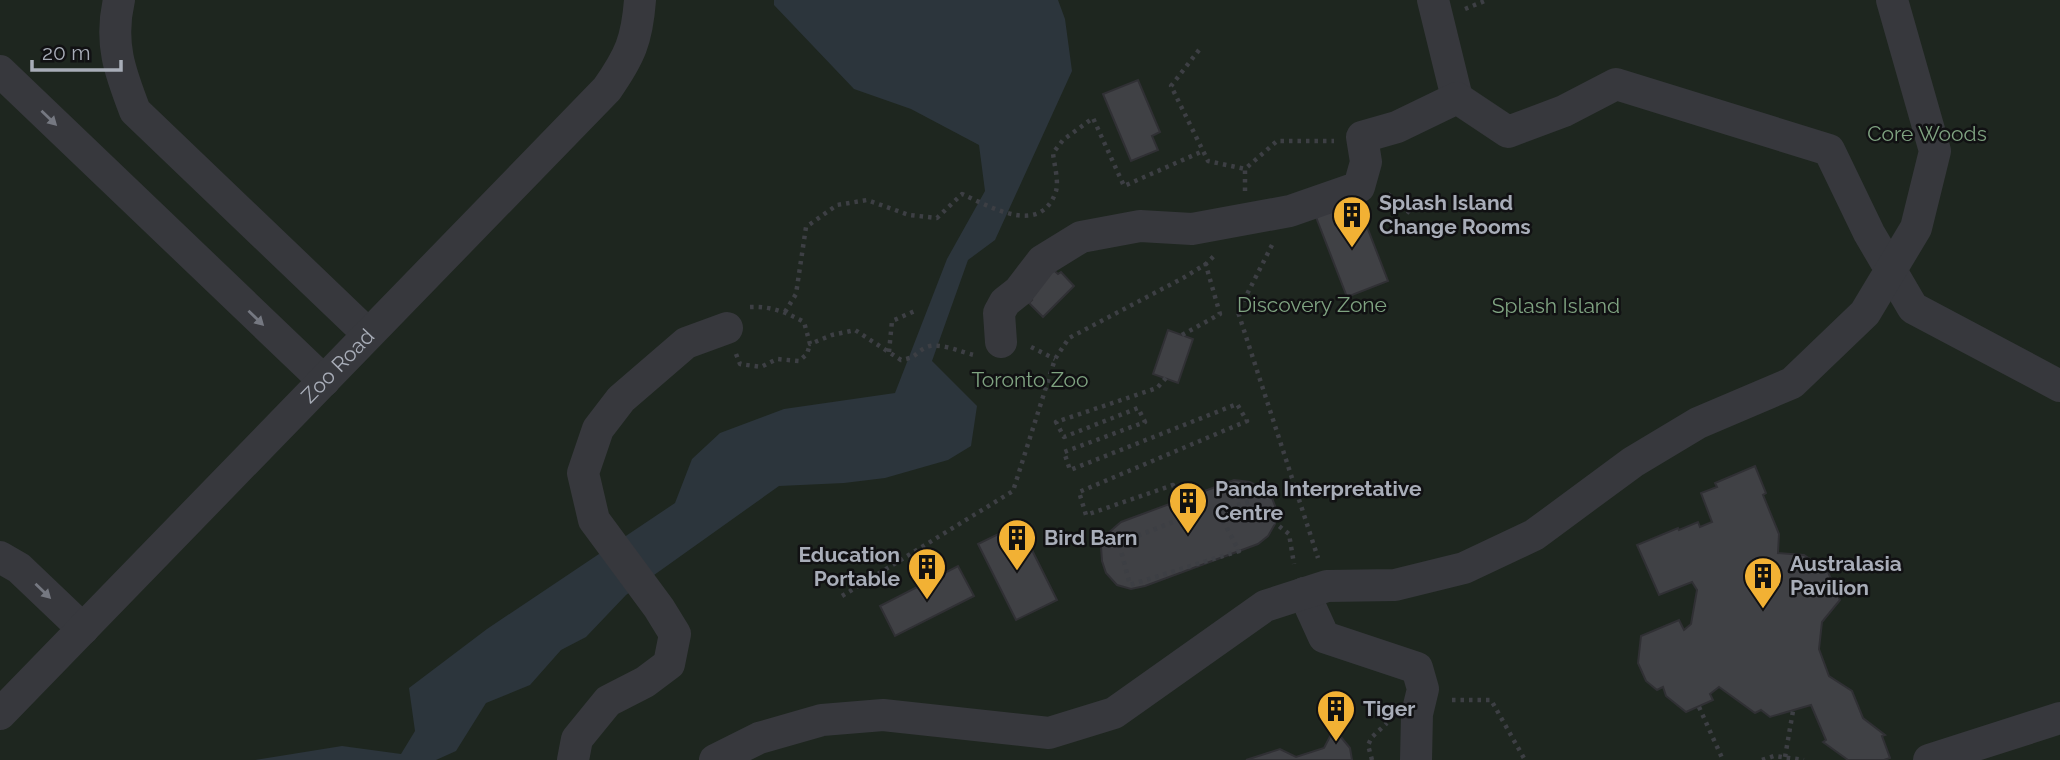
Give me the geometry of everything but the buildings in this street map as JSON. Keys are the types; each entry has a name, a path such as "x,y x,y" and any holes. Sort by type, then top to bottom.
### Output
{"street":[{"path":"141,0 117,9 117,66 135,111 368,334"},
{"name":"Zoo Road","path":"0,714 607,89 628,59 638,27 639,0"},
{"path":"1433,0 1457,98 1508,132 1564,111 1616,84 1829,149 1869,233 1913,308 2060,386"},
{"path":"715,760 759,738 822,720 883,715 1049,733 1114,713 1265,606 1316,590 1395,585 1464,568 1534,535 1633,462 1698,423 1792,383 1865,313 1916,228 1935,151 1892,0"},
{"path":"0,71 324,381"},
{"path":"1001,342 999,313 1005,302 1019,290 1042,261 1081,237 1140,226 1185,230 1252,218 1290,211 1359,187 1366,162 1362,137 1398,127 1457,98"},
{"path":"573,760 577,739 608,701 645,682 669,664 675,634 594,520 583,473 598,429 621,399 685,343 727,328"},
{"path":"0,557 19,568 83,629"},
{"path":"1316,590 1324,636 1417,668 1423,689 1417,714 1416,760"},
{"path":"1930,760 2060,718"}],"path":[{"path":"1199,50 1171,86 1208,162 1245,169"},
{"path":"785,312 796,294 806,227 837,205 867,200 909,215 937,218 962,194 1010,215 1034,216 1046,209 1057,190 1053,153 1063,140 1093,118 1124,186 1203,151"},
{"path":"1252,218 1245,202 1245,169 1278,141 1336,141 1362,137"},
{"path":"1290,211 1238,312 1316,590"},
{"path":"842,596 1013,491 1055,359 1069,338 1206,264 1215,255"},
{"path":"1182,335 1220,314 1206,264"},
{"path":"743,307 761,307 785,312 804,321 810,344 807,354 799,361 777,359 761,367 740,364 727,328 743,307"},
{"path":"889,352 892,321 917,310"},
{"path":"810,344 832,334 855,330 901,360 914,358 923,348 933,345 978,356 1001,342"},
{"path":"1167,379 1157,388 1056,422 1064,437 1138,408 1145,422 1064,452 1070,470 1237,404 1247,421 1079,492 1086,515 1173,485 1186,517 1119,543 1130,585 1239,551 1218,511 1249,502 1289,534 1295,569 1316,590"},
{"path":"1420,702 1492,700 1525,760"},
{"path":"1699,707 1723,760"},
{"path":"1784,757 1793,710"},
{"path":"1762,760 1774,756 1804,760"}],"green space":[{"name":"Toronto Zoo","path":"0,0 2060,0 2060,760 0,760"}],"shaded area":[{"path":"774,0 1058,0 1065,19 1072,71 995,240 968,260 932,361 977,406 971,446 948,460 885,478 779,486 626,595 586,637 561,650 530,685 486,703 456,751 436,760 255,760 342,746 401,754 415,731 409,688 487,629 675,503 692,459 720,433 784,409 895,393 947,259 985,191 979,145 911,109 854,89 774,5"}],"place":[{"name":"Splash Island Change Rooms","path":"1352,249"},
{"name":"Panda Interpretative Centre","path":"1188,535"},
{"name":"Bird Barn","path":"1017,572"},
{"name":"Education Portable","path":"927,601"},
{"name":"Australasia Pavilion","path":"1763,610"},
{"name":"Tiger","path":"1336,743"}],"park label":[{"name":"Core Woods","path":"1927,134"},
{"name":"Discovery Zone","path":"1312,305"},
{"name":"Splash Island","path":"1556,306"}]}
